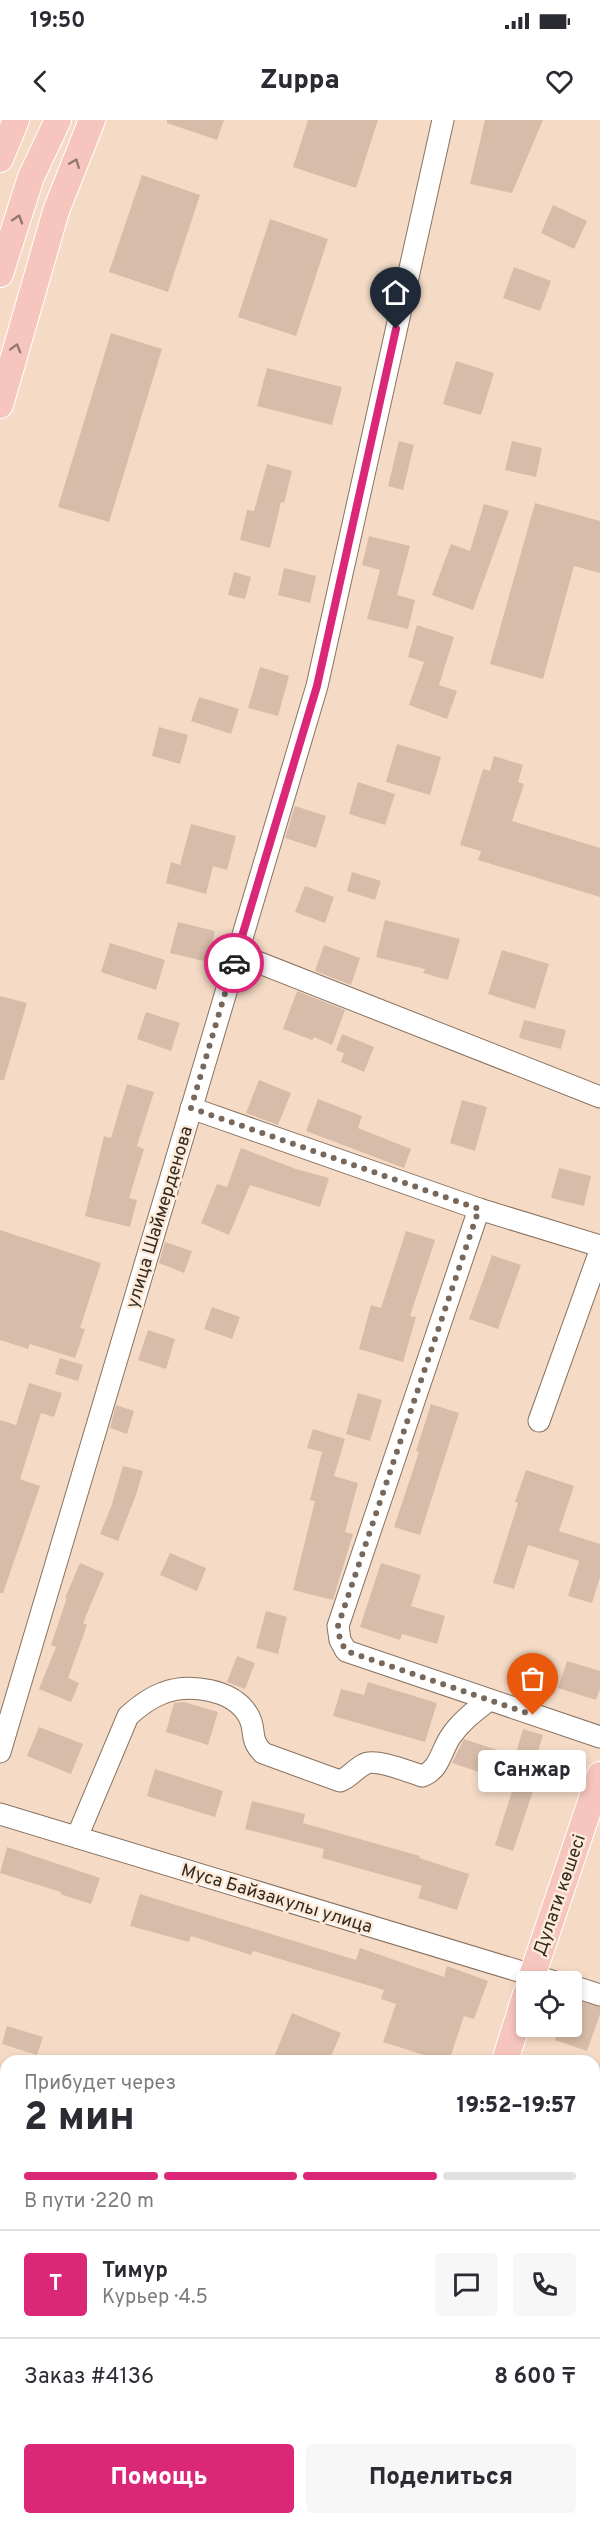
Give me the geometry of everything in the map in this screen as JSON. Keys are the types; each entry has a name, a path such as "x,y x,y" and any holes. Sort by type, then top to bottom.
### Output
{"main road":[{"path":"0,159 16,120"},
{"path":"0,274 31,177 58,120"},
{"path":"0,405 56,211 92,120"},
{"name":"Дулати көшесі","path":"540,1971 600,1775"},
{"name":"Дулати көшесі","path":"507,2055 516,2033"}],"street":[{"name":"улица Шаймерденова","path":"0,1752 317,686 443,120"},
{"path":"237,954 600,1097"},
{"path":"191,1108 479,1209 600,1246"},
{"path":"479,1209 338,1626 340,1640 346,1651 600,1737"},
{"path":"539,1421 600,1251"},
{"path":"77,1837 128,1716 142,1702 165,1692 185,1689 207,1690 226,1696 241,1706 250,1717 254,1744 263,1753 340,1781 350,1777 363,1764 372,1761 422,1776 429,1773 435,1768 451,1736 466,1719 489,1700"},
{"name":"Муса Байзакулы улица","path":"0,1814 516,1977"},
{"path":"582,1989 600,1995"}],"building":[{"path":"167,120 224,120 217,140 167,123"},
{"path":"308,120 378,120 356,188 293,167"},
{"path":"485,120 543,120 512,193 470,184"},
{"path":"142,175 200,195 168,292 109,272"},
{"path":"553,205 587,221 574,249 541,233"},
{"path":"270,219 328,239 296,336 238,317"},
{"path":"514,267 551,281 540,311 503,298"},
{"path":"111,333 162,349 109,522 58,507"},
{"path":"456,361 494,373 481,415 443,404"},
{"path":"267,368 342,387 332,425 257,406"},
{"path":"399,441 414,445 403,490 388,486"},
{"path":"512,441 542,448 536,477 505,470"},
{"path":"267,464 292,471 284,503 281,502 270,548 240,540 247,510 254,511"},
{"path":"535,503 600,521 600,573 574,566 543,679 490,664"},
{"path":"484,504 509,511 473,610 432,595 451,544 470,551"},
{"path":"369,536 410,546 397,595 415,600 408,629 367,619 380,570 362,565"},
{"path":"284,568 316,576 310,603 278,595"},
{"path":"234,572 251,577 245,599 228,595"},
{"path":"417,625 454,637 439,685 457,691 447,719 409,705 424,662 408,657"},
{"path":"260,667 289,676 278,716 248,708"},
{"path":"199,697 239,709 231,734 191,721"},
{"path":"159,727 188,735 180,764 152,756"},
{"path":"397,744 441,757 430,795 386,782"},
{"path":"494,756 523,765 518,782 524,784 512,821 600,848 600,897 478,860 481,851 460,845 483,769 490,771"},
{"path":"358,782 395,794 385,825 349,814"},
{"path":"295,806 326,816 316,848 285,838"},
{"path":"191,824 236,836 227,870 213,866 206,894 166,883 171,862 180,865"},
{"path":"352,872 381,881 375,900 347,891"},
{"path":"305,886 334,897 325,923 295,912"},
{"path":"385,920 460,939 448,980 423,973 425,969 376,957"},
{"path":"178,922 215,931 208,962 170,953"},
{"path":"110,943 165,960 156,990 101,972"},
{"path":"324,945 360,958 351,985 315,971"},
{"path":"502,950 549,964 535,1009 488,994"},
{"path":"297,991 345,1010 332,1045 314,1037 312,1040 283,1029"},
{"path":"0,996 27,1003 4,1080 0,1080"},
{"path":"146,1012 180,1023 171,1051 137,1039"},
{"path":"524,1020 566,1030 561,1049 519,1038"},
{"path":"342,1034 374,1047 364,1072 341,1062 344,1053 336,1050"},
{"path":"259,1080 291,1093 278,1125 246,1113"},
{"path":"127,1084 154,1092 137,1146 144,1149 129,1198 137,1200 130,1227 85,1216 104,1136 111,1138"},
{"path":"318,1099 362,1116 358,1128 411,1149 404,1168 306,1131"},
{"path":"462,1100 487,1107 475,1151 450,1143"},
{"path":"241,1148 296,1169 329,1178 320,1207 250,1185 229,1235 201,1223 217,1184 227,1187"},
{"path":"559,1168 591,1176 584,1206 551,1198"},
{"path":"0,1230 101,1263 80,1328 85,1329 75,1358 30,1344 28,1349 0,1340"},
{"path":"406,1231 435,1240 410,1316 416,1317 403,1362 359,1349 371,1305 381,1308"},
{"path":"165,1242 192,1251 184,1273 159,1263"},
{"path":"492,1255 521,1265 498,1329 469,1319"},
{"path":"212,1307 240,1317 232,1339 204,1329"},
{"path":"148,1330 175,1339 166,1369 138,1360"},
{"path":"60,1358 83,1365 78,1381 55,1374"},
{"path":"29,1383 62,1393 54,1417 41,1413 20,1479 40,1486 3,1593 0,1593 0,1420 16,1425"},
{"path":"358,1393 382,1400 370,1441 346,1434"},
{"path":"431,1404 459,1413 420,1535 394,1527 419,1452 416,1451"},
{"path":"116,1405 134,1411 127,1434 110,1428"},
{"path":"313,1429 345,1439 334,1476 358,1483 345,1532 353,1534 333,1600 293,1590 315,1501 310,1500 322,1452 307,1448"},
{"path":"123,1466 143,1471 118,1541 100,1534"},
{"path":"526,1470 574,1486 559,1531 600,1544 600,1577 592,1603 568,1596 579,1561 528,1545 514,1589 493,1583"},
{"path":"170,1553 206,1568 197,1591 160,1575"},
{"path":"80,1563 104,1573 83,1623 87,1625 68,1678 79,1683 71,1702 39,1689 56,1647 51,1645 67,1598 65,1598"},
{"path":"381,1563 421,1575 411,1606 445,1616 437,1644 402,1634 400,1640 360,1627"},
{"path":"266,1611 287,1617 278,1654 256,1648"},
{"path":"237,1656 255,1663 245,1689 227,1682"},
{"path":"567,1661 600,1671 600,1689 596,1700 558,1688"},
{"path":"368,1682 437,1703 425,1742 333,1716 341,1689 364,1695"},
{"path":"184,1702 218,1712 208,1745 166,1732 174,1703"},
{"path":"39,1727 83,1744 71,1774 27,1756"},
{"path":"523,1729 543,1735 529,1780 488,1768 485,1774 452,1763 464,1739 515,1756"},
{"path":"155,1769 223,1791 215,1817 147,1796"},
{"path":"516,1779 535,1785 513,1851 495,1845"},
{"path":"252,1801 305,1814 303,1823 420,1856 419,1858 469,1874 457,1910 418,1898 422,1886 322,1858 324,1849 245,1829"},
{"path":"7,1847 100,1878 91,1904 0,1873"},
{"path":"140,1894 356,1960 360,1948 444,1977 447,1966 488,1981 474,2019 464,2016 451,2055 424,2055 383,2042 396,2004 381,1999 384,1990 253,1951 251,1955 191,1936 189,1942 130,1926"},
{"path":"582,2002 600,2007 600,2014 587,2051 555,2040 556,2037 582,2037"},
{"path":"292,2013 341,2033 332,2055 275,2055"},
{"path":"7,2026 43,2037 37,2055 2,2044"}],"way so far":[{"path":"234,963 191,1108 479,1209 338,1626 340,1640 346,1651 533,1715"}],"place":[{"name":"Санжар","path":"533,1715"}],"route":[{"path":"234,963 317,686 396,329"}]}
